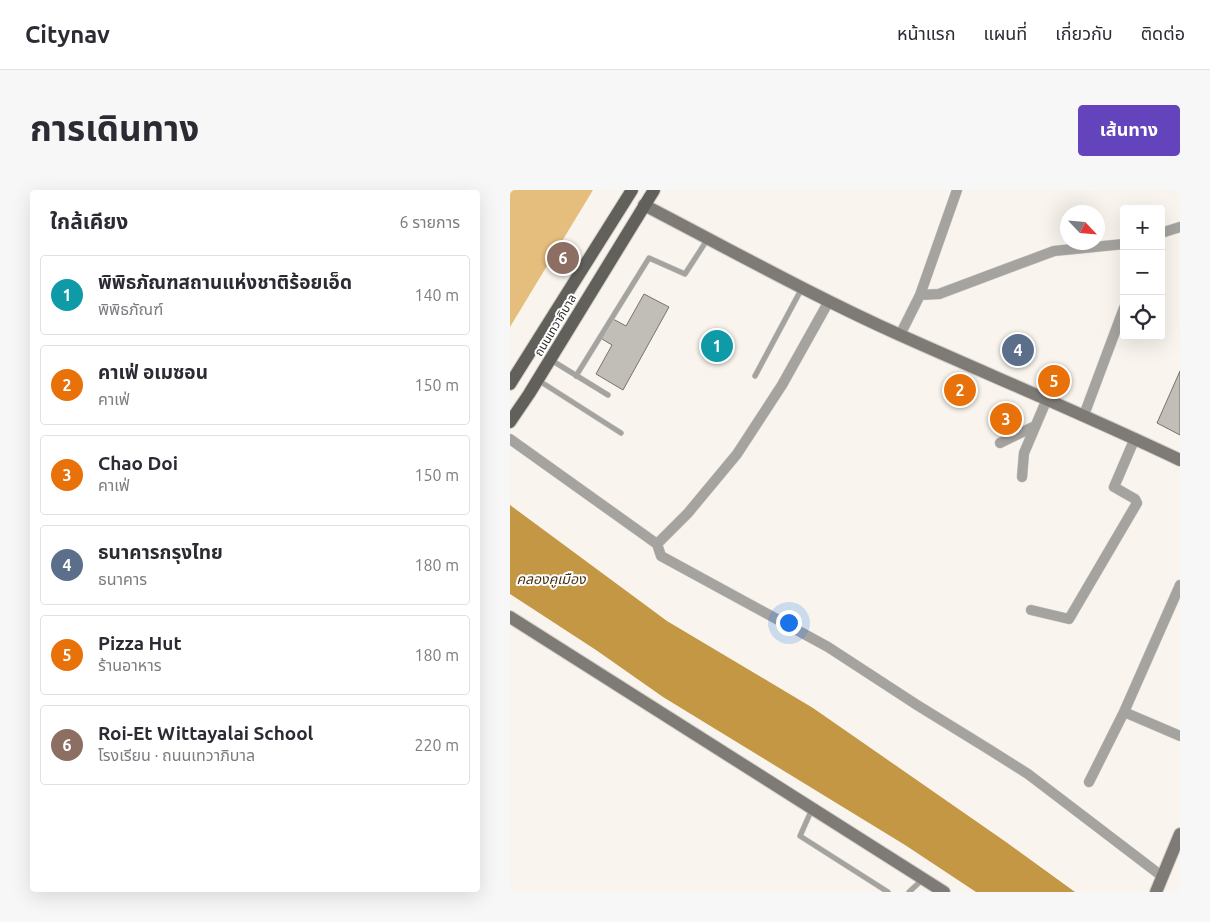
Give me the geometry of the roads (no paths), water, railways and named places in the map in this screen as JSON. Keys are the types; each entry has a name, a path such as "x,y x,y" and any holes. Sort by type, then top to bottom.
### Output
{"main road":[{"name":"ถนนเทวาภิบาล","path":"510,422 538,380 654,190"},
{"name":"ถนนเทวาภิบาล","path":"510,384 516,370 630,192"},
{"path":"630,192 644,205"}],"street":[{"path":"900,335 920,295 957,190"},
{"path":"644,205 803,288 900,335 1084,415 1180,460"},
{"path":"1165,231 1180,226"},
{"path":"920,295 939,294 1054,251 1120,244"},
{"path":"657,544 688,513 737,454 782,385 829,301"},
{"path":"1084,415 1120,319"},
{"path":"1022,477 1024,453 1047,399"},
{"path":"1000,443 1035,426"},
{"path":"1031,610 1069,619 1136,504 1135,499 1114,487 1135,438"},
{"path":"510,439 657,544 662,556 828,647 1028,774 1162,877"},
{"path":"1089,782 1124,712 1180,585"},
{"path":"510,616 944,892"},
{"path":"1124,712 1180,736"},
{"path":"1156,892 1180,834"}],"lane":[{"path":"576,376 649,258 685,274 708,238"},
{"path":"755,376 803,288"},
{"path":"550,360 608,396"},
{"path":"538,380 621,433"},
{"path":"812,808 800,836 888,892"},
{"path":"909,892 924,879"}],"water":[{"name":"คลองคูเมือง","path":"510,505 667,621 813,708 1075,892 976,892 905,845 663,697 596,650 510,594"}],"place":[{"name":"Roi-Et Wittayalai School","path":"563,258"},
{"name":"พิพิธภัณฑสถานแห่งชาติร้อยเอ็ด","path":"717,346"},
{"name":"ธนาคารกรุงไทย","path":"1018,350"},
{"name":"Pizza Hut","path":"1054,381"},
{"name":"คาเฟ่ อเมซอน","path":"960,390"},
{"name":"Chao Doi","path":"1006,419"}]}
